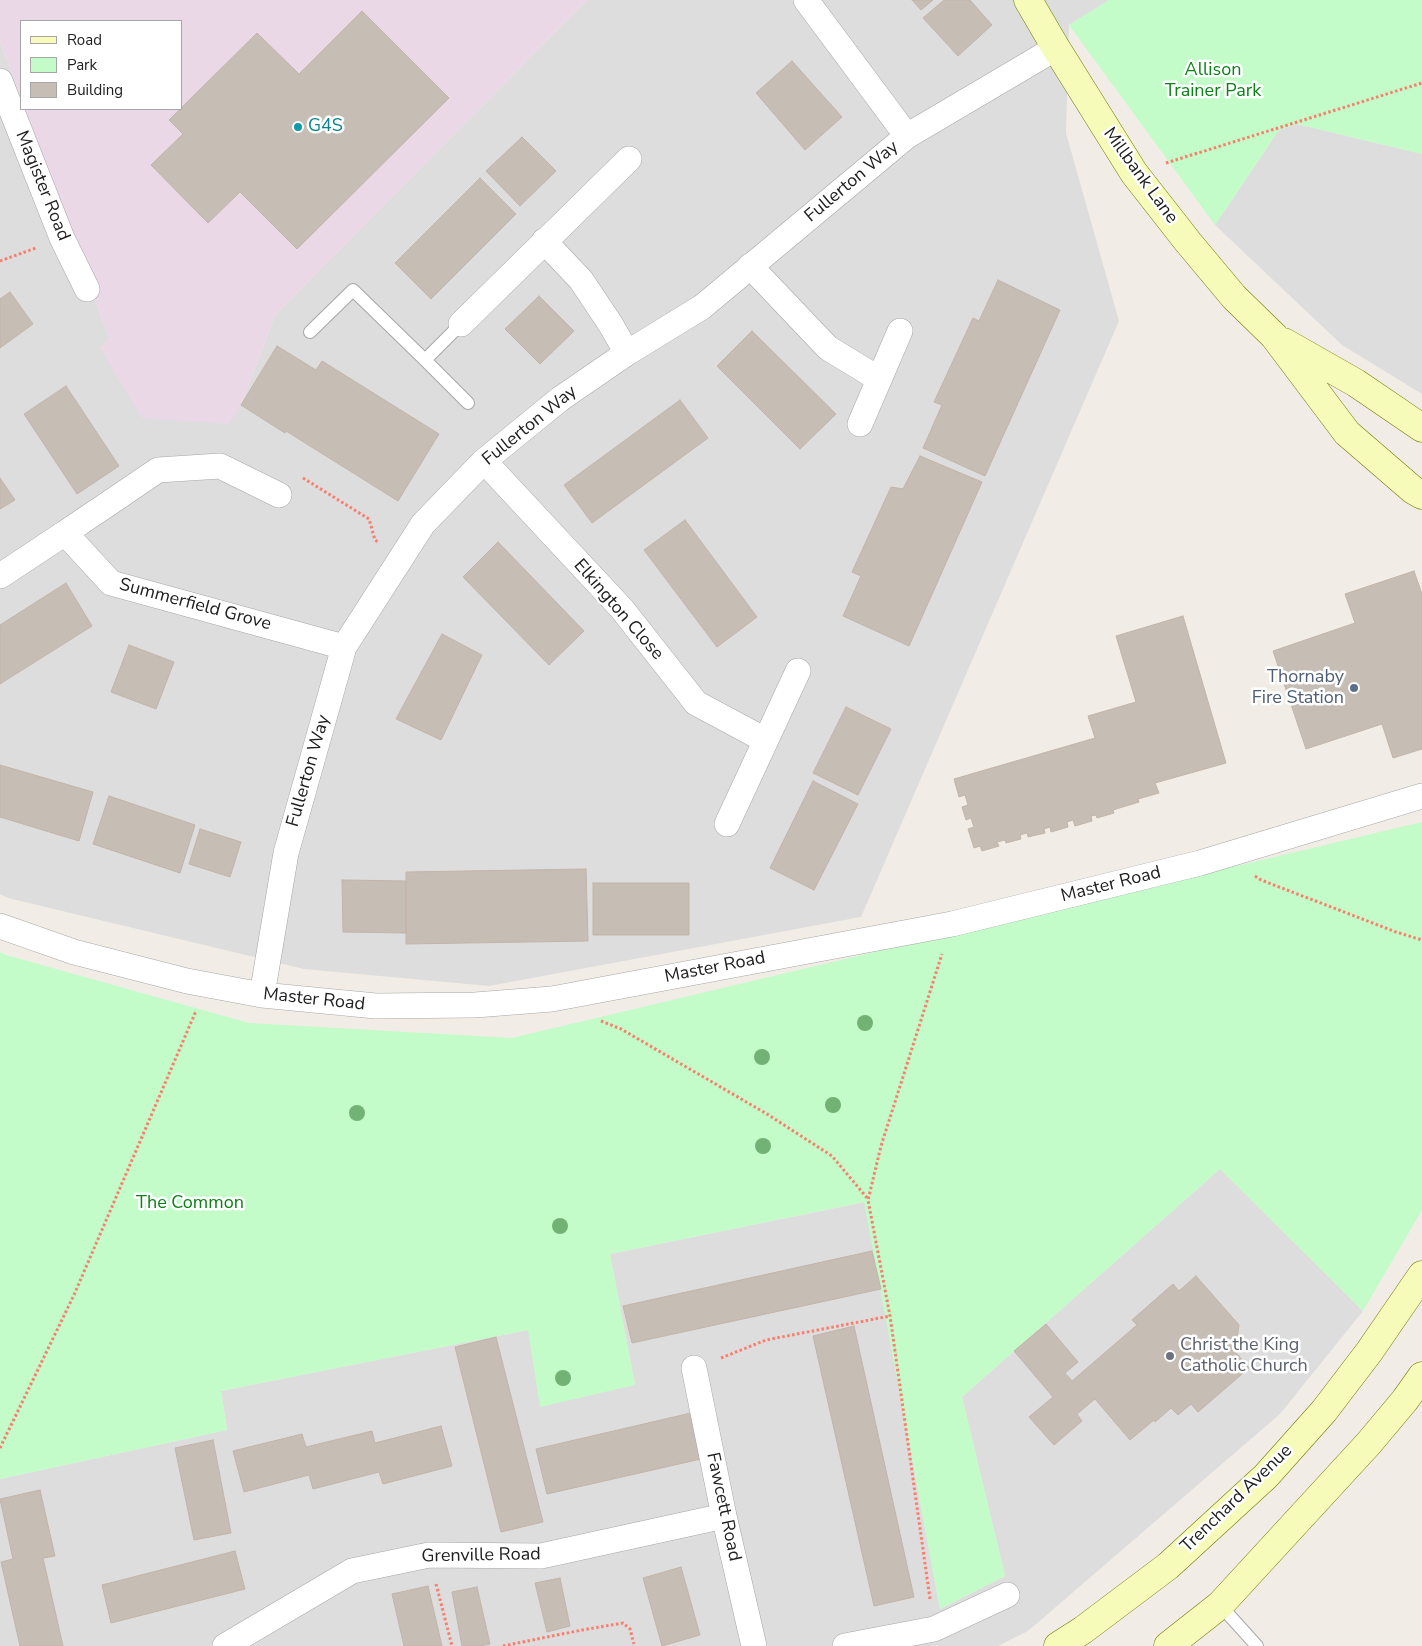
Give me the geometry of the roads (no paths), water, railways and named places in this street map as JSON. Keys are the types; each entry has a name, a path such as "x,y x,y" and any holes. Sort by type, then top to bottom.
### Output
{"street":[{"path":"806,0 907,136"},
{"name":"Millbank Lane","path":"1028,0 1134,173 1234,297 1274,336 1347,433 1413,490 1422,495"},
{"name":"Fullerton Way","path":"262,995 286,853 344,646 423,524 484,461 560,399 627,353 702,307 907,136 1056,48"},
{"name":"Magister Road","path":"0,81 62,238 87,289"},
{"path":"461,324 629,159"},
{"path":"544,241 581,280 627,353"},
{"path":"750,266 828,348 879,379"},
{"path":"860,424 900,331"},
{"name":"Millbank Lane","path":"1274,336 1356,383 1422,428"},
{"name":"Elkington Close","path":"484,461 622,609 696,703 766,740"},
{"path":"0,576 158,470 220,466 279,495"},
{"name":"Summerfield Grove","path":"65,534 111,583 344,646"},
{"path":"727,824 798,671"},
{"name":"Master Road","path":"0,926 74,952 187,981 262,995 376,1006 475,1004 552,999 952,924 1200,863 1422,796"},
{"name":"Trenchard Avenue","path":"1058,1646 1084,1630 1168,1566 1266,1476 1324,1411 1418,1290"},
{"name":"Fawcett Road","path":"694,1368 724,1516 754,1646"},
{"path":"1168,1646 1220,1605 1369,1443 1405,1400 1422,1376"},
{"name":"Grenville Road","path":"225,1646 352,1571 429,1555 541,1556 724,1516"},
{"path":"846,1646 934,1629 1007,1595"}],"lane":[{"path":"310,332 353,290 468,403"},
{"path":"425,360 461,324"},
{"path":"1220,1605 1257,1646"}],"place":[{"name":"G4S","path":"298,127"},
{"name":"Thornaby Fire Station","path":"1354,688"},
{"name":"Christ the King Catholic Church","path":"1170,1356"}],"park label":[{"name":"Allison Trainer Park","path":"1213,81"},
{"name":"The Common","path":"190,1204"}]}
